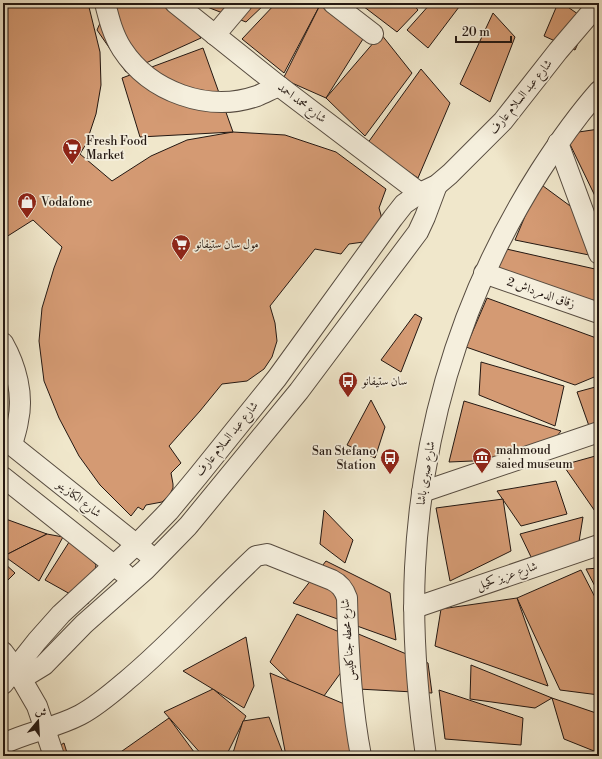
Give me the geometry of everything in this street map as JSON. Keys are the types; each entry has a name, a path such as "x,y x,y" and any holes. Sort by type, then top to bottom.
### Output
{"street":[{"path":"105,3 111,26 122,49 138,68 158,84 181,95 206,101 231,102 256,96 279,86"},
{"name":"شارع محمد احمد","path":"175,3 279,86 429,193"},
{"path":"215,35 242,3"},
{"path":"333,3 374,34"},
{"name":"شارع عبد السلام عارف","path":"13,677 37,640 61,614 115,566 137,544 168,511 225,443 277,378 404,204 429,193 462,163 503,121 563,45 599,3"},
{"path":"599,91 558,143 599,254"},
{"name":"شارع صبرى باشا","path":"426,756 419,708 414,608 417,537 422,492 435,415 456,343 484,273 518,206 558,143"},
{"name":"شارع عبد السلام عارف","path":"13,677 44,665 84,624 156,560 213,497 299,391 418,232 429,193"},
{"name":"زقاق الدمرداش 2","path":"484,273 599,312"},
{"path":"3,343 15,368 20,393 19,420 7,442"},
{"path":"422,492 599,432"},
{"name":"شارع الكازينو","path":"7,442 156,560"},
{"path":"3,477 134,581"},
{"name":"شارع عزيز كحيل","path":"414,608 599,544"},
{"name":"شارع محطه جناكليس","path":"45,728 80,715 110,695 174,638 256,556 261,554 272,556 332,580 345,592 347,598 348,646 352,694 361,756"},
{"path":"3,652 13,677 37,706 54,756"},
{"path":"3,744 45,728"}],"building":[{"name":"مول سان ستيفانو","path":"3,3 88,3 100,52 101,85 96,114 86,144 80,154 112,181 151,156 187,140 233,132 285,135 336,152 386,189 379,208 382,227 371,241 349,244 341,254 315,249 270,306 275,323 277,341 272,357 264,369 247,381 222,384 169,446 181,463 171,473 173,488 170,494 162,502 146,505 143,510 138,507 131,516 100,485 79,456 59,418 44,381 39,341 42,308 62,247 33,220 3,239"},
{"path":"109,3 173,3 201,38 126,72 97,30"},
{"path":"204,3 266,3 246,22 202,5"},
{"path":"276,3 321,3 284,73 242,39"},
{"path":"321,3 346,3 373,23 326,98 283,79"},
{"path":"359,3 412,3 418,10 397,32"},
{"path":"431,3 459,3 459,7 428,48 407,30"},
{"path":"558,3 562,3 588,21 575,50 544,36"},
{"path":"493,13 515,37 490,102 460,84"},
{"path":"381,34 412,73 365,136 326,98"},
{"path":"203,48 233,132 140,137 122,78"},
{"path":"421,69 450,103 418,178 367,144"},
{"path":"599,129 599,195 595,196 565,134"},
{"path":"539,183 577,211 594,256 515,240"},
{"path":"502,248 595,269 599,284 599,307 494,266"},
{"path":"487,298 599,339 599,375 575,385 466,347"},
{"path":"415,314 422,318 401,372 381,360"},
{"path":"481,362 564,386 555,426 479,395"},
{"path":"599,386 599,422 589,426 577,392"},
{"path":"371,400 385,427 375,458 347,445"},
{"path":"464,401 561,431 548,447 496,460 449,462"},
{"path":"599,455 599,517 563,465"},
{"path":"556,481 567,514 521,526 497,491"},
{"path":"503,499 511,551 450,581 436,508"},
{"path":"324,510 353,540 345,563 320,544"},
{"path":"583,517 578,548 532,559 520,534"},
{"path":"3,518 47,534 4,556"},
{"path":"47,534 63,537 39,581 4,556"},
{"path":"71,539 96,565 88,604 45,580"},
{"path":"326,561 390,593 396,640 293,603"},
{"path":"3,562 15,573 3,585"},
{"path":"599,568 599,594 586,569"},
{"path":"581,570 599,605 599,695 560,690 517,598"},
{"path":"517,598 548,686 435,646 441,609"},
{"path":"297,614 337,631 360,646 316,707 270,662"},
{"path":"356,633 428,663 432,693 358,689"},
{"path":"246,637 254,686 244,708 183,671"},
{"path":"471,665 552,698 535,708 470,699"},
{"path":"270,673 354,708 349,756 286,756"},
{"path":"213,689 246,716 226,756 203,756 164,712"},
{"path":"439,690 523,718 521,745 445,739"},
{"path":"552,698 599,714 599,753 564,739"},
{"path":"269,717 284,756 232,756 243,721"},
{"path":"169,718 197,756 115,756"},
{"path":"64,743 68,756 42,756"}],"place":[{"name":"Fresh Food Market","path":"72,165"},
{"name":"Vodafone","path":"27,219"},
{"name":"مول سان ستيفانو","path":"181,261"},
{"name":"سان ستيفانو","path":"348,398"},
{"name":"mahmoud saied museum","path":"482,474"},
{"name":"San Stefano Station","path":"390,475"}]}
